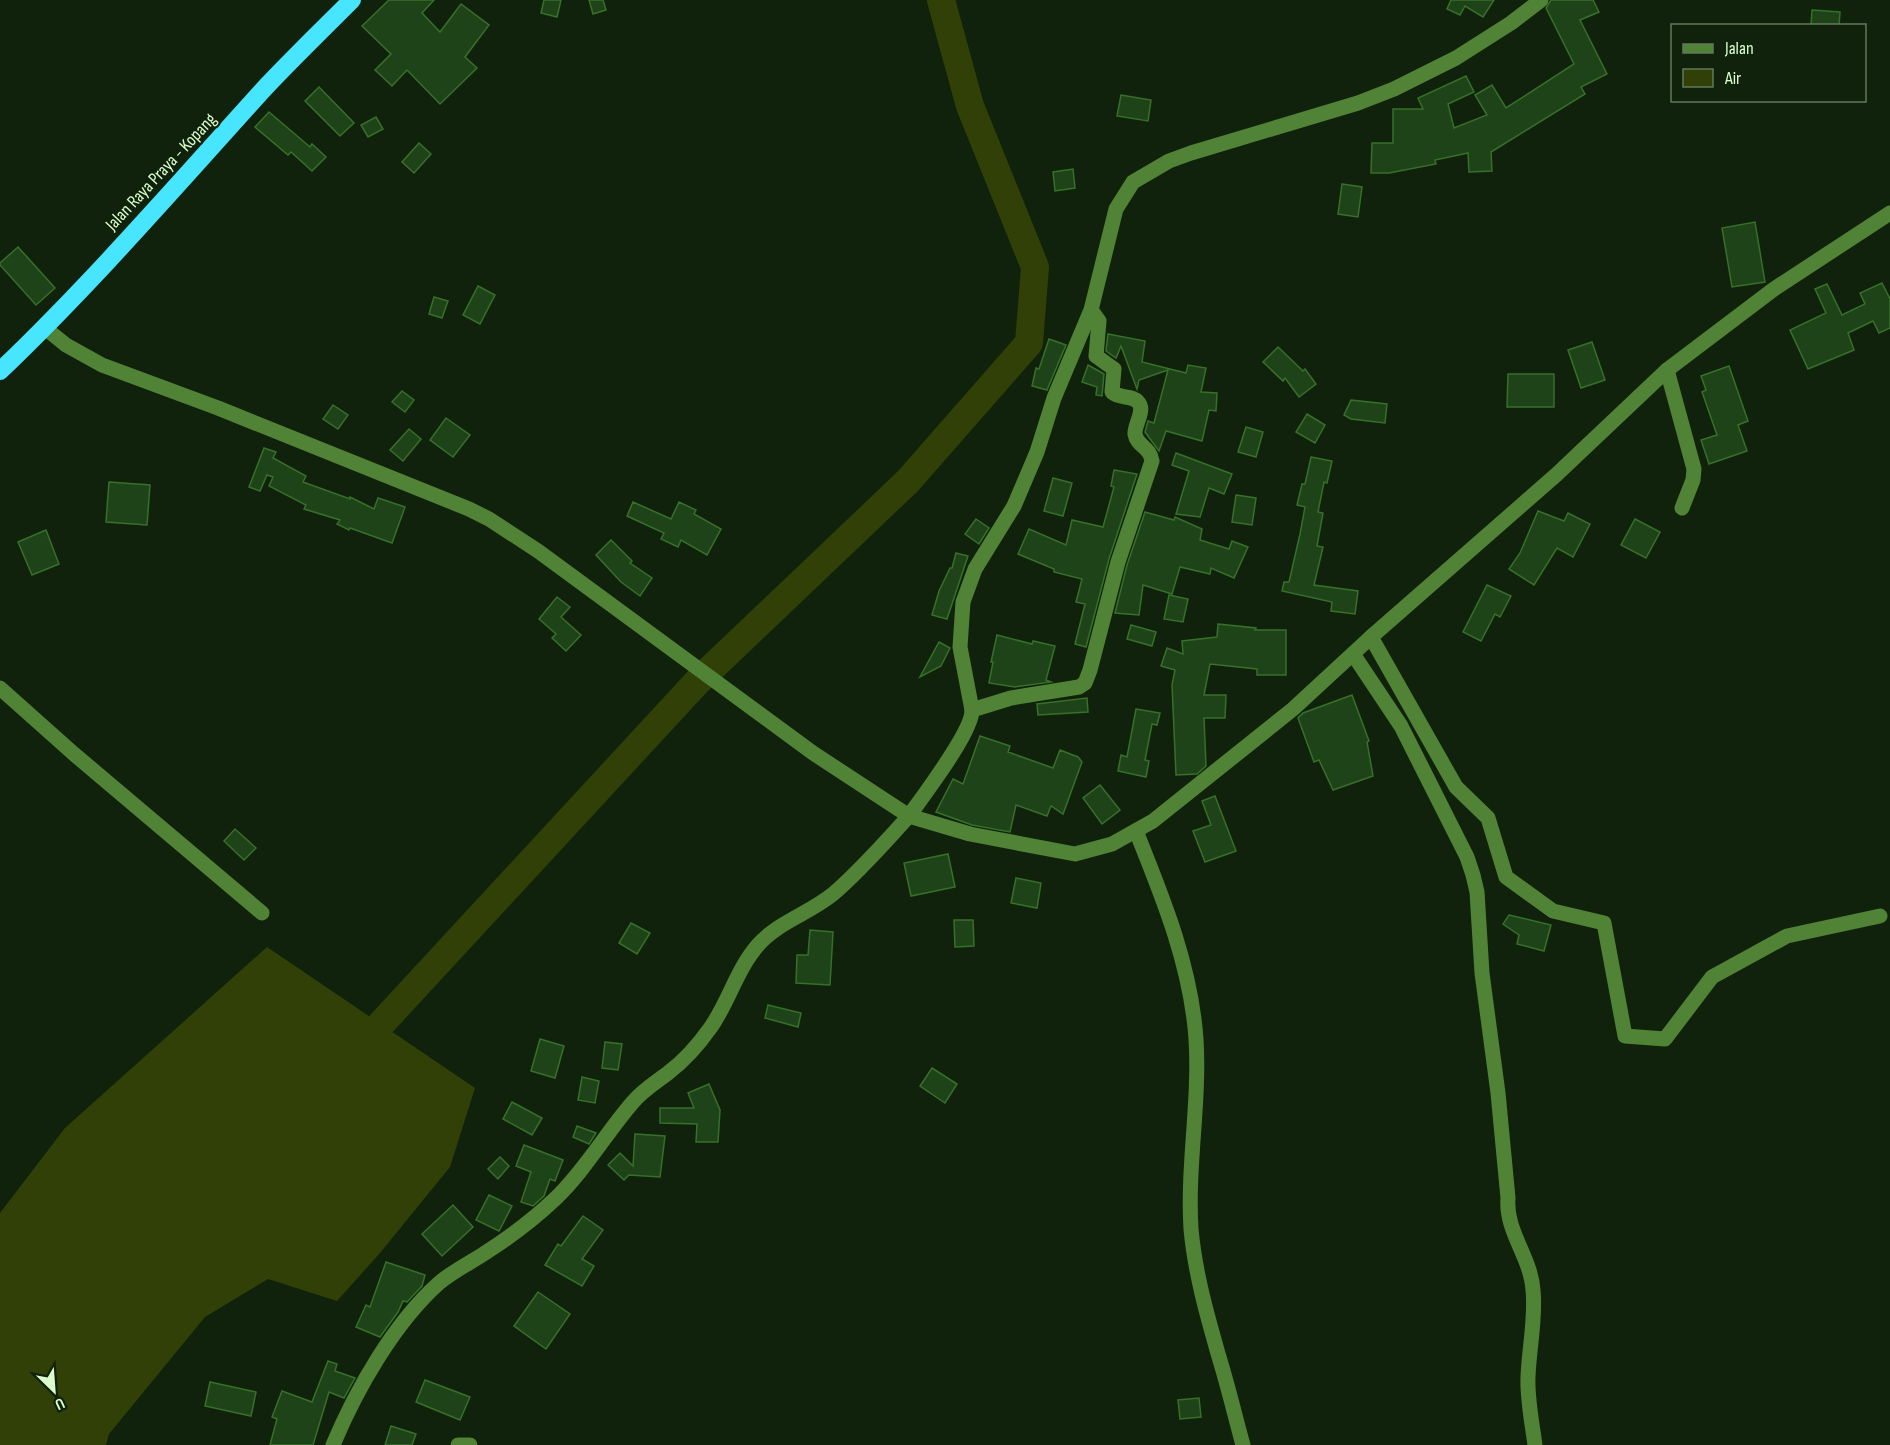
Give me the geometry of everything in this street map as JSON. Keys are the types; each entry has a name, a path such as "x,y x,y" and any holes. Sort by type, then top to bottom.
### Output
{"highway":[{"name":"Jalan Raya Praya - Kopang","path":"0,371 45,327 193,169 263,90 352,0"}],"street":[{"path":"333,1445 371,1372 412,1311 439,1283 511,1235 556,1198 577,1177 632,1103 645,1089 668,1073 696,1046 718,1015 743,967 760,943 770,934 834,893 909,816 966,731 972,710 960,647 963,602 975,568 1014,506 1037,452 1054,398 1091,310 1116,209 1133,182 1148,171 1191,153 1358,103 1394,89 1456,58 1541,0"},
{"path":"45,327 66,345 102,365 218,408 479,514 538,551 813,753 909,816 970,834 1075,854 1112,844 1136,831 1175,804 1293,709 1556,475 1667,370 1774,289 1890,213"},
{"path":"972,710 1019,697 1079,687 1084,683 1090,670 1118,562 1152,461 1148,449 1138,443 1135,435 1140,403 1115,394 1112,388 1114,369 1096,356 1099,321 1091,310"},
{"path":"1667,370 1694,469 1694,480 1682,508"},
{"path":"1371,638 1456,787 1488,818 1506,877 1553,911 1604,923 1625,1036 1665,1039 1712,977 1787,936 1880,916"},
{"path":"1353,654 1401,726 1419,759 1467,857 1477,892 1482,974 1498,1093 1508,1211 1514,1234 1531,1275 1534,1291 1528,1376 1534,1445"},
{"path":"0,688 74,754 262,913"},
{"path":"1136,831 1169,914 1191,999 1197,1076 1191,1183 1191,1230 1198,1278 1243,1445"},
{"path":"458,1445 470,1445"}],"water":[{"path":"267,947 475,1088 450,1167 380,1253 337,1301 268,1279 205,1317 109,1434 106,1445 0,1445 0,1213 65,1128"}],"building":[{"path":"389,0 434,0 422,13 440,32 461,4 489,25 465,57 477,68 440,104 407,70 392,86 375,70 391,54 362,26"},
{"path":"544,0 561,0 557,17 541,13"},
{"path":"589,0 603,0 606,10 593,14"},
{"path":"1451,0 1494,0 1483,17 1465,6 1460,15 1447,9"},
{"path":"1551,0 1593,0 1599,12 1580,20 1607,74 1581,87 1585,94 1491,152 1492,171 1469,172 1468,153 1435,160 1436,164 1389,173 1371,173 1372,143 1393,143 1393,109 1423,109 1418,98 1466,76 1474,92 1448,104 1454,128 1487,115 1475,95 1492,85 1506,108 1574,64 1546,8"},
{"path":"1812,10 1840,12 1839,24 1811,24"},
{"path":"319,87 354,123 340,136 305,101"},
{"path":"1121,95 1151,100 1148,121 1117,116"},
{"path":"269,112 310,147 312,144 326,157 312,171 291,152 288,155 255,127"},
{"path":"376,117 383,129 368,137 361,125"},
{"path":"419,143 431,154 414,173 402,162"},
{"path":"1073,169 1075,188 1055,191 1053,172"},
{"path":"1342,184 1362,187 1358,217 1338,214"},
{"path":"1755,222 1765,282 1732,287 1722,228"},
{"path":"18,247 55,288 36,305 0,265"},
{"path":"1882,283 1890,299 1890,328 1879,333 1873,321 1848,333 1854,350 1808,369 1790,330 1826,313 1815,289 1827,284 1842,315 1865,304 1860,293"},
{"path":"478,286 495,295 480,324 463,315"},
{"path":"434,297 448,301 442,318 429,314"},
{"path":"1108,334 1145,341 1142,362 1186,373 1188,365 1206,368 1201,392 1217,393 1216,411 1209,410 1202,441 1166,431 1159,451 1145,432 1148,421 1154,423 1168,370 1139,380 1137,389 1121,346 1116,358 1106,351"},
{"path":"1049,339 1066,345 1047,390 1032,386 1036,368 1039,369"},
{"path":"1592,342 1605,380 1581,388 1568,350"},
{"path":"1278,347 1303,371 1305,369 1316,384 1299,397 1285,378 1283,381 1263,362"},
{"path":"1088,365 1104,374 1102,396 1096,395 1097,387 1082,382"},
{"path":"1729,366 1748,421 1738,425 1747,451 1709,464 1701,440 1717,435 1702,392 1706,390 1701,376"},
{"path":"1508,374 1554,374 1554,407 1507,407"},
{"path":"402,391 414,400 405,412 392,402"},
{"path":"1351,400 1387,404 1385,423 1351,419 1344,415"},
{"path":"333,405 348,415 338,429 323,419"},
{"path":"1307,414 1325,425 1315,443 1296,432"},
{"path":"446,418 470,435 453,457 430,440"},
{"path":"1246,427 1263,432 1256,457 1238,452"},
{"path":"409,429 421,439 403,461 390,450"},
{"path":"264,448 276,452 273,458 306,476 303,482 350,499 350,497 374,509 378,498 405,507 392,543 350,528 349,530 337,524 340,520 304,509 306,505 269,486 273,477 267,475 260,491 249,487"},
{"path":"1176,453 1232,474 1224,494 1209,488 1200,517 1176,514 1189,471 1172,465"},
{"path":"1311,457 1332,461 1327,483 1324,482 1318,512 1323,513 1317,546 1323,547 1314,585 1358,591 1355,614 1331,611 1332,602 1282,591 1284,582 1289,582 1300,534 1305,507 1297,505"},
{"path":"1114,470 1137,474 1109,559 1086,647 1075,644 1085,604 1076,602 1082,579 1054,572 1054,569 1018,554 1029,529 1066,545 1072,520 1103,527 1114,487 1111,486"},
{"path":"1053,478 1072,483 1063,516 1044,511"},
{"path":"109,482 150,485 147,525 106,522"},
{"path":"1236,495 1256,498 1252,525 1232,522"},
{"path":"633,502 671,519 679,502 696,510 694,514 721,529 707,555 681,540 678,547 661,539 664,533 627,516"},
{"path":"1538,511 1564,521 1568,513 1590,524 1573,557 1557,548 1534,585 1509,569 1520,553"},
{"path":"1145,512 1174,520 1175,517 1202,529 1200,540 1229,549 1232,541 1248,547 1234,578 1211,568 1210,574 1180,567 1172,594 1143,585 1139,615 1115,613 1127,565"},
{"path":"976,519 989,528 979,544 965,534"},
{"path":"1635,519 1660,532 1646,558 1621,545"},
{"path":"46,530 59,564 32,575 18,542"},
{"path":"611,540 632,561 630,563 652,578 640,596 621,582 596,555"},
{"path":"956,553 968,556 947,619 932,615 939,591 952,568"},
{"path":"1487,585 1511,596 1500,617 1495,614 1481,641 1463,632"},
{"path":"1169,595 1188,599 1183,622 1164,619"},
{"path":"557,597 570,607 561,617 581,635 566,651 552,638 556,634 539,619"},
{"path":"1218,624 1256,628 1255,630 1286,630 1286,675 1257,675 1257,669 1210,664 1204,695 1226,695 1225,718 1204,718 1206,766 1197,774 1176,775 1172,685 1175,670 1161,666 1167,648 1183,654 1182,641 1217,637"},
{"path":"1131,625 1156,632 1152,646 1127,639"},
{"path":"997,635 1032,644 1033,641 1055,646 1046,680 1051,682 1015,687 989,683"},
{"path":"939,642 950,648 941,666 920,677"},
{"path":"1352,695 1369,741 1367,742 1373,776 1333,790 1319,760 1314,762 1298,718 1303,713"},
{"path":"1087,698 1088,712 1038,715 1037,704"},
{"path":"1136,709 1160,713 1157,725 1152,724 1145,760 1149,761 1146,777 1118,771 1121,755 1127,757"},
{"path":"980,736 1010,746 1008,752 1053,768 1060,750 1078,757 1082,762 1063,814 1051,806 1047,816 1016,805 1010,832 972,825 936,812 953,779 963,784"},
{"path":"1100,785 1120,810 1102,824 1083,798"},
{"path":"1215,796 1236,851 1205,862 1193,831 1211,825 1202,801"},
{"path":"235,829 256,848 244,860 224,841"},
{"path":"948,854 955,887 911,896 904,863"},
{"path":"1016,878 1041,883 1037,908 1011,903"},
{"path":"1509,915 1551,925 1544,951 1517,944 1519,935 1503,924"},
{"path":"954,920 973,920 974,946 955,947"},
{"path":"631,923 650,933 637,954 619,943"},
{"path":"810,930 833,932 830,985 796,983 797,955 808,955"},
{"path":"768,1005 801,1013 798,1027 765,1018"},
{"path":"540,1039 564,1046 555,1078 531,1071"},
{"path":"605,1042 622,1044 618,1070 602,1068"},
{"path":"932,1068 957,1084 945,1103 920,1086"},
{"path":"582,1077 599,1081 595,1103 578,1100"},
{"path":"709,1084 720,1110 718,1142 696,1142 697,1124 660,1123 660,1108 694,1108 688,1093"},
{"path":"512,1102 542,1118 532,1135 503,1119"},
{"path":"577,1126 596,1133 589,1144 573,1137"},
{"path":"635,1134 665,1136 660,1177 629,1175 624,1180 608,1165 620,1153 633,1166"},
{"path":"524,1145 563,1160 555,1181 550,1179 544,1196 533,1206 521,1202 531,1172 516,1166"},
{"path":"500,1157 509,1166 498,1179 488,1169"},
{"path":"489,1195 512,1206 499,1231 476,1220"},
{"path":"453,1205 473,1227 442,1256 422,1234"},
{"path":"583,1216 603,1230 582,1259 594,1266 582,1286 545,1265 558,1244 561,1246"},
{"path":"386,1262 425,1275 422,1286 407,1302 403,1301 380,1337 356,1327 366,1305 370,1307"},
{"path":"538,1292 570,1314 546,1349 514,1326"},
{"path":"328,1361 337,1364 335,1371 355,1378 344,1398 329,1392 313,1445 270,1445 277,1419 272,1417 282,1391 312,1402"},
{"path":"425,1380 470,1397 460,1420 416,1402"},
{"path":"210,1382 256,1392 251,1416 205,1406"},
{"path":"1199,1398 1201,1417 1180,1419 1178,1400"},
{"path":"391,1426 416,1434 412,1445 385,1445"}],"waterway":[{"path":"381,1024 698,681 908,481 1029,343 1035,267 970,106 941,0"}]}
